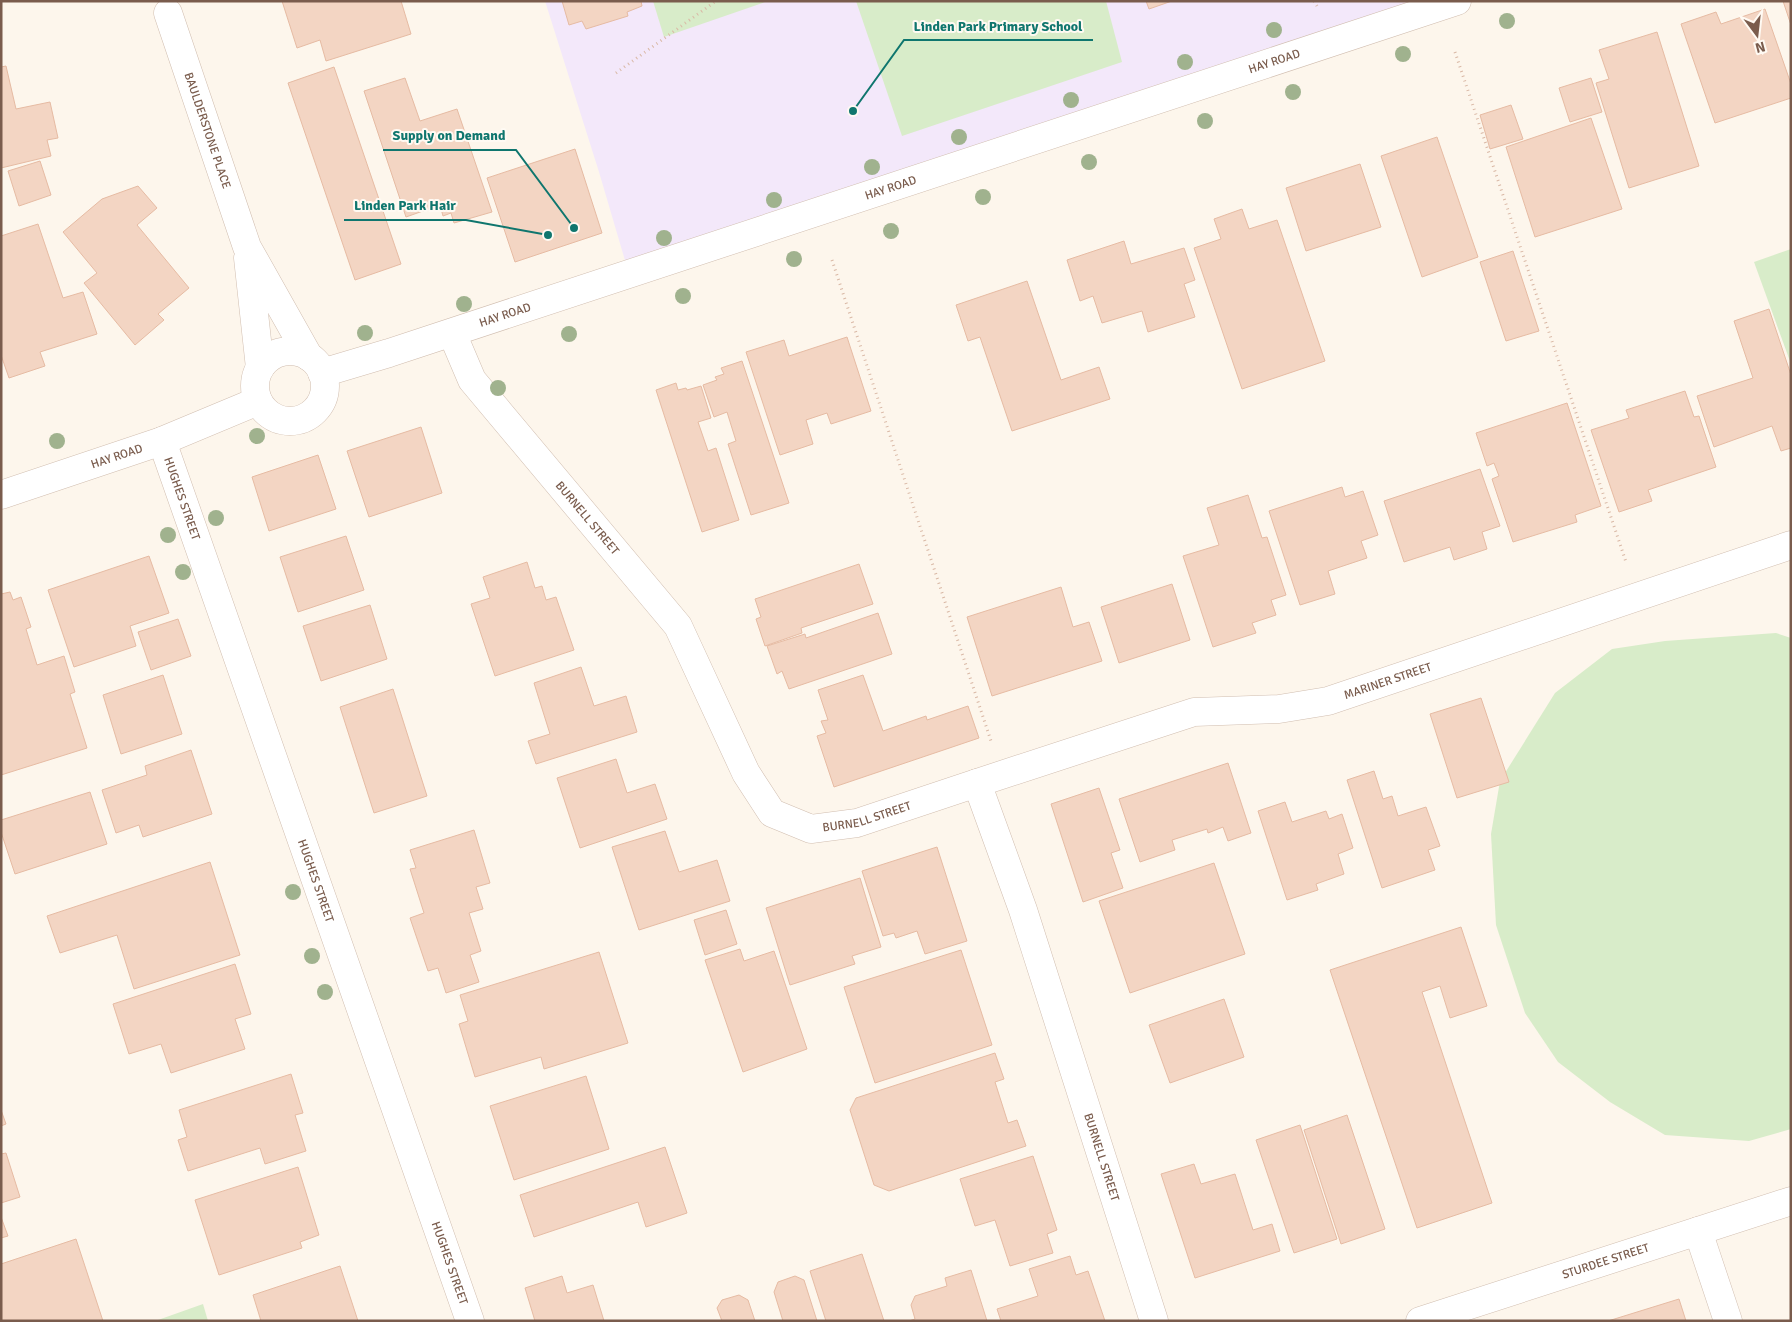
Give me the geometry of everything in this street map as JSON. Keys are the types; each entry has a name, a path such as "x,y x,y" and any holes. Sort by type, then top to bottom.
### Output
{"street":[{"name":"HAY ROAD","path":"315,365 452,333 1457,1"},
{"name":"BAULDERSTONE PLACE","path":"168,13 247,246 315,365"},
{"name":"BAULDERSTONE PLACE","path":"247,246 260,368"},
{"name":"BURNELL STREET","path":"452,333 472,380 678,626 746,773 772,813 812,829 857,823 977,783 1023,910 1154,1321"},
{"path":"288,351 315,365 325,385 318,407 309,416 298,420 286,421 275,418 265,411 258,401 255,390 255,378 260,368 267,359 278,353 288,351"},
{"name":"HAY ROAD","path":"1,495 162,441 258,401"},
{"name":"HUGHES STREET","path":"162,441 470,1321"},
{"name":"MARINER STREET","path":"977,783 1194,712 1279,709 1328,701 1791,545"},
{"name":"STURDEE STREET","path":"1420,1321 1791,1201"},
{"path":"1698,1231 1728,1321"}],"path":[{"path":"616,73 716,1"},
{"path":"1314,1 1317,6"},
{"path":"1455,52 1626,562"},
{"path":"832,260 992,745"}],"shaded area":[{"path":"545,1 1457,1 629,274"}],"green space":[{"path":"653,1 768,1 664,37"},
{"path":"856,1 1106,1 1122,62 902,136"},
{"path":"1791,249 1791,364 1754,262"},
{"path":"1776,633 1791,638 1791,1129 1749,1141 1665,1135 1610,1102 1558,1062 1525,1013 1496,925 1491,834 1500,781 1555,693 1612,649 1665,641"},
{"path":"203,1304 208,1321 158,1321 158,1320"}],"building":[{"path":"282,1 401,1 411,34 326,61 320,40 297,48"},
{"path":"562,1 641,1 642,6 627,12 628,16 586,29 582,21 569,25"},
{"path":"1146,1 1172,1 1149,9"},
{"path":"1783,1 1791,1 1791,25"},
{"path":"1765,9 1791,84 1791,98 1715,123 1681,24 1716,12 1721,24"},
{"path":"1657,32 1699,166 1629,188 1596,83 1609,79 1599,50"},
{"path":"6,66 16,109 50,102 58,138 47,140 51,156 1,168 1,67"},
{"path":"334,67 401,264 355,280 288,83"},
{"path":"405,78 420,121 457,109 492,212 454,223 451,213 443,216 440,205 406,217 364,91"},
{"path":"1591,78 1602,112 1570,122 1559,88"},
{"path":"1511,105 1523,139 1490,149 1480,115"},
{"path":"1591,118 1622,209 1535,237 1506,147"},
{"path":"1437,137 1478,257 1422,277 1381,156"},
{"path":"575,149 602,233 515,262 487,178"},
{"path":"40,161 51,195 19,206 8,171"},
{"path":"1360,164 1381,227 1306,251 1286,188"},
{"path":"138,186 157,208 137,225 189,288 158,314 164,320 135,345 84,283 97,273 63,232 102,199"},
{"path":"1242,209 1249,229 1277,220 1325,361 1242,389 1194,248 1221,239 1214,219"},
{"path":"38,224 63,298 83,292 97,334 40,352 45,366 9,378 1,355 1,236"},
{"path":"1124,241 1131,264 1184,248 1195,280 1184,284 1195,317 1148,332 1142,311 1102,323 1093,296 1080,301 1067,260"},
{"path":"1513,251 1539,331 1506,341 1480,262"},
{"path":"1027,281 1061,380 1099,367 1110,399 1012,431 980,337 968,341 956,305"},
{"path":"1769,309 1791,375 1791,448 1781,451 1772,426 1714,447 1697,396 1753,378 1734,321"},
{"path":"847,337 871,411 831,424 827,413 806,420 813,444 780,455 746,352 784,340 789,356"},
{"path":"742,361 789,503 751,515 728,444 736,441 727,412 714,417 703,385 717,380 715,377 724,374 721,368"},
{"path":"676,383 678,390 686,388 687,390 701,386 711,418 698,422 708,451 716,448 739,520 702,532 656,390"},
{"path":"1685,391 1694,417 1699,416 1716,467 1648,490 1652,501 1619,512 1591,430 1629,418 1626,410"},
{"path":"1567,403 1601,506 1575,515 1577,522 1513,542 1492,479 1499,476 1494,463 1487,466 1476,433"},
{"path":"421,427 442,493 369,517 347,451"},
{"path":"318,455 336,509 269,531 252,477"},
{"path":"1480,469 1500,526 1482,532 1487,549 1454,560 1450,547 1404,562 1384,501"},
{"path":"1342,487 1345,497 1363,491 1378,535 1361,541 1367,558 1328,571 1335,594 1300,605 1269,511"},
{"path":"1248,495 1262,538 1267,537 1286,595 1271,600 1276,615 1252,623 1256,633 1213,647 1183,556 1219,545 1207,508"},
{"path":"346,536 364,590 298,612 280,557"},
{"path":"149,556 169,613 130,626 136,646 74,667 48,590"},
{"path":"527,562 535,588 542,586 546,600 556,597 574,650 495,676 471,604 490,598 483,577"},
{"path":"859,564 873,604 801,628 802,633 765,646 756,619 761,617 755,599"},
{"path":"1172,584 1190,640 1119,663 1101,607"},
{"path":"1061,587 1073,627 1089,622 1102,661 992,696 967,617"},
{"path":"10,592 13,600 21,597 31,627 26,629 37,665 64,656 75,692 70,694 87,748 1,775 1,594"},
{"path":"370,605 387,659 321,681 303,626"},
{"path":"878,613 892,654 789,689 782,671 777,674 767,646 805,634 806,638"},
{"path":"178,619 191,656 151,670 138,632"},
{"path":"581,667 594,706 626,696 637,732 536,764 528,741 550,734 534,683"},
{"path":"163,675 182,734 121,754 103,695"},
{"path":"863,675 883,731 926,716 927,720 968,706 979,738 834,787 817,736 826,733 821,721 828,720 818,690"},
{"path":"393,689 427,796 374,813 340,707"},
{"path":"1481,698 1509,782 1457,798 1430,714"},
{"path":"191,750 212,814 143,837 139,825 116,833 102,790 147,775 145,766"},
{"path":"616,759 627,793 655,784 667,819 580,848 557,778"},
{"path":"1228,763 1251,833 1228,841 1223,827 1208,833 1207,829 1172,840 1175,850 1140,862 1119,799"},
{"path":"1374,771 1383,799 1392,796 1398,816 1426,807 1440,846 1428,850 1435,870 1382,888 1347,780"},
{"path":"1099,788 1120,850 1111,853 1123,888 1083,902 1051,804"},
{"path":"90,792 107,844 15,874 1,832 1,820"},
{"path":"1285,802 1292,822 1326,811 1329,819 1342,814 1353,848 1338,854 1344,874 1316,884 1318,890 1287,900 1258,811"},
{"path":"474,830 490,883 476,887 483,909 469,913 481,951 470,955 479,982 446,993 438,968 428,971 410,918 424,913 410,869 416,868 410,850"},
{"path":"665,831 679,872 717,860 730,901 639,930 612,847"},
{"path":"937,847 967,941 925,954 917,931 896,938 894,933 883,936 862,871"},
{"path":"210,862 240,955 134,989 117,935 60,953 47,916"},
{"path":"1214,863 1245,954 1130,993 1099,901"},
{"path":"860,878 881,947 852,956 855,964 790,985 766,908"},
{"path":"726,910 737,944 705,955 694,920"},
{"path":"1461,927 1487,1006 1450,1018 1440,986 1422,992 1492,1203 1417,1228 1330,970"},
{"path":"740,949 744,961 774,951 807,1049 743,1072 705,960"},
{"path":"961,950 992,1045 875,1083 844,987"},
{"path":"599,952 628,1043 544,1069 541,1057 475,1077 459,1024 468,1021 460,995"},
{"path":"235,964 251,1014 235,1019 245,1049 171,1073 161,1044 129,1054 113,1004"},
{"path":"1224,999 1244,1057 1170,1083 1149,1025"},
{"path":"995,1053 1004,1079 995,1082 1008,1123 1017,1120 1026,1146 889,1191 874,1185 850,1110 856,1098"},
{"path":"291,1074 303,1113 295,1115 306,1151 265,1164 260,1148 188,1171 178,1140 187,1137 179,1110"},
{"path":"586,1076 609,1149 514,1180 490,1106"},
{"path":"1,1110 6,1124 1,1126"},
{"path":"1347,1115 1385,1229 1341,1244 1304,1130"},
{"path":"1300,1125 1337,1239 1294,1253 1256,1140"},
{"path":"665,1147 687,1213 646,1227 638,1202 534,1237 520,1195"},
{"path":"6,1153 20,1197 1,1203 1,1154"},
{"path":"1033,1156 1057,1230 1047,1234 1053,1253 1010,1266 995,1220 975,1226 960,1179"},
{"path":"1194,1164 1201,1184 1235,1174 1253,1230 1272,1224 1280,1251 1195,1278 1161,1174"},
{"path":"298,1167 319,1235 300,1242 302,1248 219,1275 195,1200"},
{"path":"1,1217 8,1236 1,1238"},
{"path":"76,1239 103,1321 1,1321 1,1264"},
{"path":"862,1254 884,1321 826,1321 810,1271"},
{"path":"1070,1256 1076,1275 1088,1271 1105,1321 1001,1321 997,1309 1038,1296 1029,1269"},
{"path":"340,1266 358,1321 261,1321 253,1295"},
{"path":"971,1270 987,1321 909,1321 915,1319 911,1305 915,1296 947,1286 945,1278"},
{"path":"562,1276 567,1293 593,1285 604,1321 535,1321 525,1288"},
{"path":"795,1276 804,1280 817,1321 783,1321 774,1292 778,1282"},
{"path":"739,1295 748,1300 755,1321 722,1321 717,1308 722,1300"},
{"path":"1679,1299 1686,1321 1608,1321"}],"place":[{"name":"Linden Park Primary School","path":"853,111"},
{"name":"Supply on Demand","path":"574,228"},
{"name":"Linden Park Hair","path":"548,235"}]}
